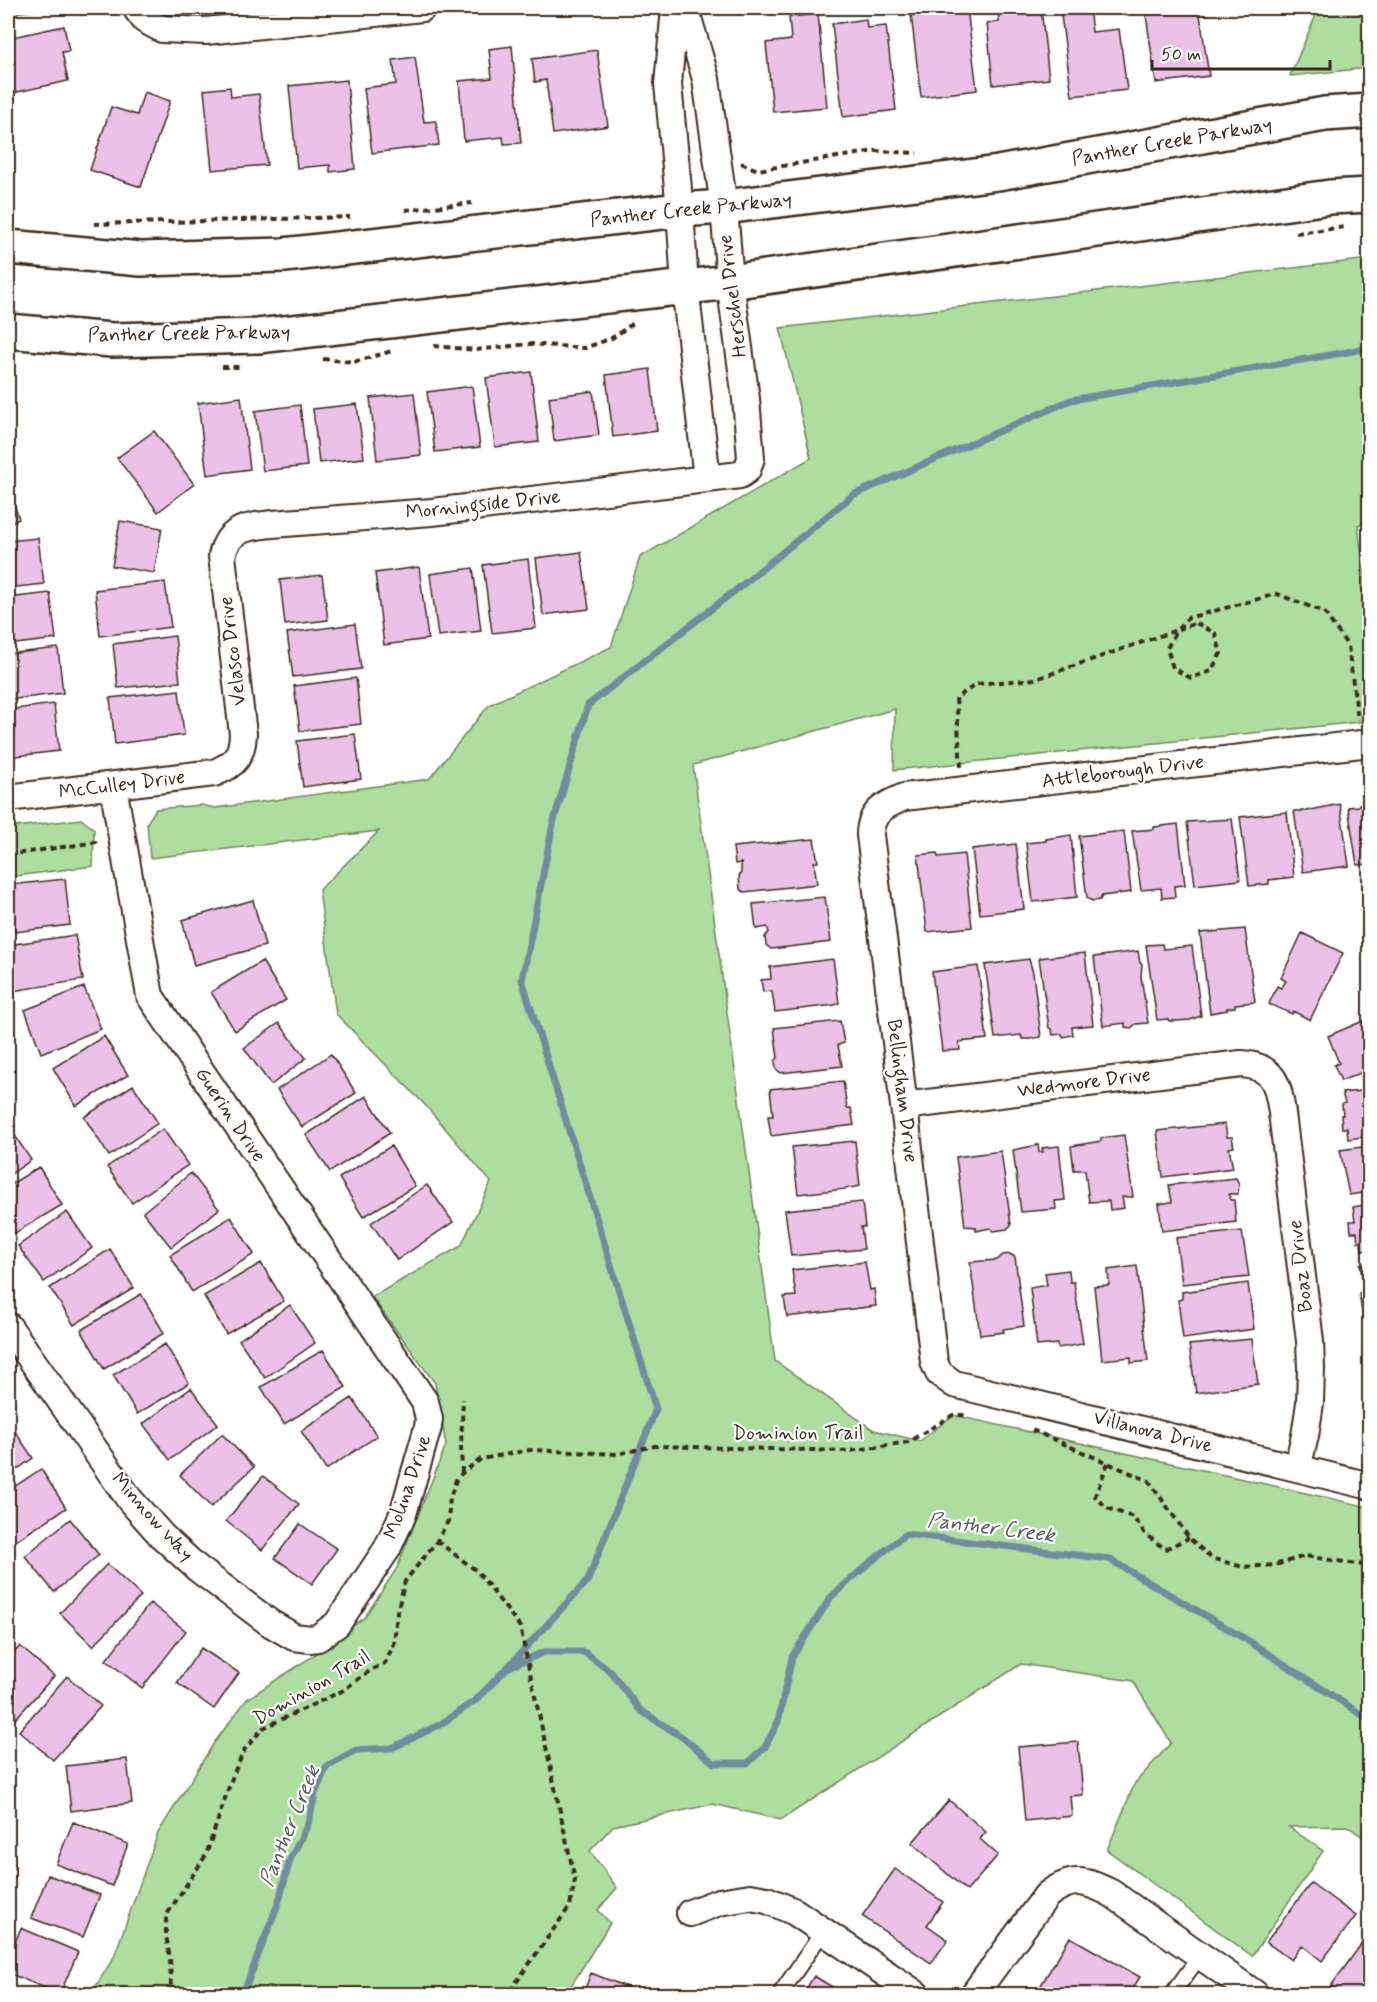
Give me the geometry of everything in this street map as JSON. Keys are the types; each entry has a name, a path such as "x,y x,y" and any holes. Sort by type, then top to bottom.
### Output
{"main road":[{"name":"Panther Creek Parkway","path":"8,247 141,259 284,255 724,207 998,173 1325,114 1370,111"},
{"name":"Panther Creek Parkway","path":"8,331 112,340 258,336 730,282 1330,197 1370,195"}],"street":[{"path":"141,14 156,26 169,30 206,31 422,8"},
{"path":"675,8 668,84 685,286 707,478"},
{"name":"Herschel Drive","path":"685,8 706,79 724,207 730,282 746,399 751,458 747,470 740,475"},
{"name":"Morningside Drive","path":"230,538 239,531 263,525 432,512 740,475"},
{"name":"Velasco Drive","path":"230,538 222,556 243,734 239,755 233,762"},
{"name":"Attleborough Drive","path":"880,810 904,797 1365,744"},
{"name":"McCulley Drive","path":"8,798 214,773 230,767 233,762"},
{"name":"Guerin Drive","path":"113,786 150,996 425,1402 427,1411"},
{"name":"Bellingham Drive","path":"880,810 873,816 870,835 934,1362 939,1373"},
{"name":"Wedmore Drive","path":"904,1106 1222,1066 1255,1065 1264,1069"},
{"name":"Boaz Drive","path":"1264,1069 1272,1077 1279,1091 1310,1341 1310,1403 1297,1468"},
{"name":"Minnow Way","path":"8,1326 130,1500 162,1536 197,1568 270,1623 287,1634 301,1639 310,1639"},
{"name":"Villanova Drive","path":"939,1373 954,1383 1370,1486"},
{"name":"Molina Drive","path":"310,1639 318,1638 337,1624 387,1549 403,1514 429,1427 427,1411"},
{"path":"974,1995 1047,1895 1064,1884 1088,1882 1111,1893 1255,1995"},
{"path":"690,1913 719,1902 750,1897 767,1900 795,1912 824,1930 916,1995"}],"lane":[{"path":"780,1995 824,1930"},
{"path":"1172,1995 1200,1956"}],"path":[{"path":"960,791 961,772 956,698 977,684 1036,679 1177,630 1197,623 1215,633 1221,653 1211,672 1191,678 1173,668 1167,648 1177,630 1188,618 1277,594 1324,612 1348,646 1365,744"},
{"path":"8,855 98,842"},
{"path":"462,1473 460,1446 463,1399"},
{"name":"Dominion Trail","path":"164,1995 171,1986 166,1916 206,1855 233,1775 245,1749 263,1728 342,1691 385,1663 394,1644 397,1612 405,1581 437,1541 448,1521 450,1498 456,1480 481,1459 530,1450 617,1454 655,1446 850,1451 908,1442 953,1415 970,1415"},
{"path":"1023,1428 1149,1481 1189,1538 1210,1558 1244,1567 1275,1565 1305,1556 1370,1566"},
{"path":"1108,1463 1095,1496 1107,1508 1133,1517 1145,1534 1165,1549 1189,1538"},
{"path":"437,1541 478,1572 520,1627 575,1880 570,1906 508,1995"}],"green space":[{"path":"1319,8 1369,8 1369,68 1290,76"},
{"path":"1369,259 1370,521 1358,525 1370,618 1369,721 894,770 895,709 693,765 775,1361 874,1430 920,1441 953,1415 1369,1507 1369,1841 1347,1826 1289,1827 1323,1851 1252,1956 1107,1850 1135,1783 1171,1743 1133,1681 1021,1664 781,1820 713,1804 613,1826 590,1851 617,1888 598,1910 610,1923 566,1994 91,1994 114,1957 158,1833 214,1743 247,1699 310,1658 365,1617 397,1568 446,1445 435,1383 372,1297 461,1246 491,1182 426,1106 336,1014 319,890 379,831 150,858 147,823 156,809 201,805 215,808 429,779 489,705 611,647 640,557 811,458 780,328"},
{"path":"81,819 94,829 93,866 8,877 8,828"}],"building":[{"path":"8,8 62,8 8,13"},
{"path":"967,8 977,90 921,97 911,14"},
{"path":"1041,8 1049,79 993,85 987,23 999,22 998,10"},
{"path":"1060,8 1089,8 1092,32 1119,29 1127,90 1072,96"},
{"path":"1174,8 1199,8 1209,76 1156,83 1146,15 1175,11"},
{"path":"818,14 827,107 773,112 766,43 791,40 789,17"},
{"path":"866,19 867,28 886,26 896,110 843,117 832,24"},
{"path":"64,26 69,51 62,52 68,81 8,94 8,38"},
{"path":"512,46 521,143 504,144 503,137 464,141 459,81 492,78 489,49"},
{"path":"597,50 608,126 553,134 546,80 535,82 532,59"},
{"path":"415,57 424,122 436,121 439,145 372,153 364,88 396,84 393,60"},
{"path":"347,80 355,169 330,172 330,165 297,168 289,86"},
{"path":"230,87 231,97 259,94 267,165 212,170 204,90"},
{"path":"144,92 170,101 141,187 90,170 111,107 137,115"},
{"path":"650,369 657,431 613,437 606,375"},
{"path":"531,372 539,442 495,447 486,378"},
{"path":"472,386 480,447 435,452 427,392"},
{"path":"593,391 599,435 554,441 549,397"},
{"path":"414,393 421,455 377,460 370,398"},
{"path":"241,397 250,469 207,475 198,403"},
{"path":"357,404 364,458 319,463 313,409"},
{"path":"300,405 307,466 263,471 255,411"},
{"path":"154,431 194,484 158,512 117,458"},
{"path":"8,486 19,519 8,523"},
{"path":"120,521 162,528 154,573 112,566"},
{"path":"38,538 44,584 8,588 8,541"},
{"path":"581,552 589,609 543,615 536,558"},
{"path":"528,559 536,628 492,633 483,565"},
{"path":"419,567 428,639 384,645 375,573"},
{"path":"473,568 481,631 438,636 430,574"},
{"path":"322,575 328,620 285,625 280,580"},
{"path":"165,582 171,627 100,636 95,590"},
{"path":"50,593 56,639 8,645 8,598"},
{"path":"355,624 361,669 293,677 287,633"},
{"path":"175,636 180,682 118,688 113,644"},
{"path":"58,648 63,693 8,700 8,654"},
{"path":"356,678 361,724 300,731 294,686"},
{"path":"179,690 184,735 115,744 110,698"},
{"path":"54,704 59,751 8,757 8,710"},
{"path":"355,734 361,779 303,787 297,741"},
{"path":"1370,803 1370,864 1357,865 1348,807"},
{"path":"1340,804 1349,866 1303,872 1294,811 1306,811"},
{"path":"1287,812 1294,877 1269,880 1269,884 1249,886 1240,817"},
{"path":"1232,819 1240,880 1195,885 1187,822"},
{"path":"1178,824 1185,885 1174,886 1175,897 1162,898 1161,888 1141,890 1132,831"},
{"path":"1124,831 1131,892 1102,896 1100,900 1092,901 1087,898 1079,836"},
{"path":"1071,835 1077,897 1033,902 1026,843"},
{"path":"814,839 818,862 814,862 817,884 744,892 740,889 741,863 735,864 733,847"},
{"path":"1016,844 1024,909 980,914 972,849"},
{"path":"937,853 938,857 964,854 972,927 927,932 918,855"},
{"path":"65,879 70,925 15,932 10,885"},
{"path":"825,897 831,942 771,949 766,945 765,937 769,932 767,927 756,929 753,904"},
{"path":"253,900 265,946 194,965 182,920"},
{"path":"1245,929 1255,1002 1235,1004 1235,1007 1227,1008 1227,1010 1210,1013 1200,933"},
{"path":"1302,933 1343,953 1310,1020 1293,1011 1292,1014 1269,1004 1277,986 1281,988 1286,981 1281,978"},
{"path":"75,935 83,980 12,991 8,945"},
{"path":"1162,944 1163,949 1192,946 1201,1016 1190,1020 1157,1020 1146,945"},
{"path":"1138,951 1142,964 1141,976 1148,1023 1136,1024 1131,1028 1125,1027 1125,1023 1103,1026 1094,957"},
{"path":"1085,953 1093,1025 1072,1027 1073,1035 1063,1037 1062,1034 1053,1035 1052,1029 1049,1028 1039,958"},
{"path":"833,959 839,1003 775,1012 772,991 763,992 761,980 771,979 770,967"},
{"path":"1029,959 1033,973 1041,1037 1022,1039 1021,1035 995,1038 985,965"},
{"path":"262,961 286,1000 235,1031 211,992"},
{"path":"978,966 987,1039 959,1042 960,1050 942,1051 932,972"},
{"path":"84,987 101,1029 41,1053 25,1010"},
{"path":"1370,1018 1370,1069 1341,1081 1334,1065 1339,1063 1328,1036"},
{"path":"840,1021 844,1043 838,1045 842,1066 781,1073 776,1069 775,1061 778,1058 774,1028"},
{"path":"279,1023 306,1058 271,1085 244,1048"},
{"path":"104,1036 128,1075 76,1106 53,1068"},
{"path":"331,1054 356,1093 302,1127 277,1090"},
{"path":"843,1081 847,1108 851,1108 854,1125 771,1136 768,1116 773,1116 770,1089"},
{"path":"133,1085 158,1123 109,1156 84,1117"},
{"path":"1370,1090 1370,1136 1348,1139 1347,1128 1342,1128 1342,1104 1345,1103 1342,1093"},
{"path":"366,1096 390,1133 330,1172 306,1135"},
{"path":"1225,1124 1227,1137 1232,1137 1234,1147 1229,1148 1233,1168 1163,1177 1157,1131"},
{"path":"8,1125 31,1160 8,1176"},
{"path":"163,1129 188,1165 132,1203 107,1167"},
{"path":"1124,1135 1133,1197 1122,1197 1124,1208 1110,1210 1109,1201 1089,1202 1085,1170 1074,1170 1071,1146"},
{"path":"855,1141 860,1186 798,1194 792,1147"},
{"path":"1038,1145 1039,1152 1043,1152 1042,1148 1059,1146 1065,1200 1055,1201 1056,1209 1021,1212 1013,1150"},
{"path":"391,1146 415,1186 363,1217 339,1178"},
{"path":"1370,1146 1370,1192 1349,1195 1340,1150"},
{"path":"1001,1151 1011,1225 1007,1229 994,1231 990,1228 976,1231 976,1227 965,1226 956,1157"},
{"path":"39,1167 62,1205 10,1236 8,1232 8,1186"},
{"path":"191,1173 219,1209 171,1247 143,1212"},
{"path":"1236,1178 1239,1184 1238,1194 1229,1194 1231,1200 1234,1200 1236,1222 1162,1231 1159,1204 1172,1202 1169,1185"},
{"path":"427,1185 453,1222 397,1260 371,1223"},
{"path":"862,1202 865,1227 861,1227 864,1249 791,1256 785,1210"},
{"path":"1370,1204 1370,1250 1362,1251 1357,1232 1351,1232 1350,1221 1355,1221 1353,1207"},
{"path":"67,1212 92,1248 44,1282 18,1246"},
{"path":"231,1217 254,1254 192,1292 170,1255"},
{"path":"1242,1231 1249,1277 1182,1284 1176,1238"},
{"path":"110,1249 134,1288 74,1325 50,1288"},
{"path":"1010,1254 1015,1257 1024,1326 1003,1329 1004,1332 980,1335 970,1262 997,1260 1003,1255"},
{"path":"865,1262 870,1290 874,1289 876,1306 787,1317 784,1297 796,1296 792,1270"},
{"path":"261,1263 284,1301 226,1334 204,1296"},
{"path":"1370,1263 1370,1310 1362,1312 1359,1293 1365,1292 1360,1264"},
{"path":"1137,1266 1148,1361 1131,1363 1131,1357 1102,1360 1094,1286 1109,1285 1108,1270"},
{"path":"1069,1270 1070,1282 1074,1282 1083,1344 1058,1348 1057,1344 1037,1346 1030,1288 1047,1285 1045,1273"},
{"path":"1248,1283 1254,1329 1183,1339 1178,1300 1182,1299 1182,1292"},
{"path":"141,1294 164,1333 104,1369 81,1330"},
{"path":"290,1305 315,1343 265,1378 239,1340"},
{"path":"1364,1320 1370,1320 1370,1367 1369,1346 1365,1345"},
{"path":"1252,1339 1258,1384 1196,1393 1189,1345"},
{"path":"165,1344 189,1383 137,1414 113,1375"},
{"path":"323,1350 346,1387 284,1424 261,1387"},
{"path":"191,1388 218,1424 170,1460 143,1424"},
{"path":"352,1398 377,1436 326,1470 301,1431"},
{"path":"1368,1402 1370,1402 1370,1428 1363,1428 1364,1409 1368,1409"},
{"path":"8,1421 33,1458 8,1476"},
{"path":"222,1434 254,1467 211,1507 180,1475"},
{"path":"41,1469 66,1508 8,1546 8,1491"},
{"path":"263,1476 299,1504 262,1550 226,1521"},
{"path":"70,1519 99,1555 54,1592 25,1556"},
{"path":"300,1524 337,1549 312,1584 275,1558"},
{"path":"107,1564 141,1596 93,1646 60,1613"},
{"path":"150,1603 186,1631 142,1688 106,1660"},
{"path":"20,1646 54,1676 8,1727 8,1660"},
{"path":"201,1648 239,1673 214,1709 177,1683"},
{"path":"67,1676 101,1706 53,1760 19,1731"},
{"path":"1078,1742 1083,1795 1070,1796 1072,1816 1025,1821 1018,1747"},
{"path":"127,1759 132,1803 71,1811 66,1766"},
{"path":"949,1800 986,1832 980,1839 998,1855 967,1891 912,1843"},
{"path":"73,1822 128,1844 112,1886 56,1864"},
{"path":"895,1869 943,1902 927,1925 948,1940 931,1963 862,1916"},
{"path":"48,1875 100,1895 83,1937 31,1918"},
{"path":"1311,1883 1356,1916 1322,1961 1302,1945 1291,1960 1266,1942"},
{"path":"21,1928 78,1952 60,1994 8,1973 8,1959"},
{"path":"1370,1932 1370,1994 1343,1994 1331,1986"},
{"path":"1070,1937 1140,1977 1129,1994 1057,1994 1041,1985"},
{"path":"591,1973 644,1994 583,1994"},
{"path":"814,1976 844,1994 803,1994"}],"waterway":[{"path":"507,1668 588,1580 656,1409 522,980 553,824 588,705 853,495 1071,400 1370,348"},
{"name":"Panther Creek","path":"243,1994 278,1904 290,1860 308,1824 316,1791 327,1766 356,1750 392,1748 441,1724 476,1700 507,1668 544,1652 584,1652 611,1672 640,1710 682,1737 714,1763 748,1763 765,1747 778,1722 792,1657 831,1597 906,1534 1109,1559 1247,1640 1370,1720"}]}
